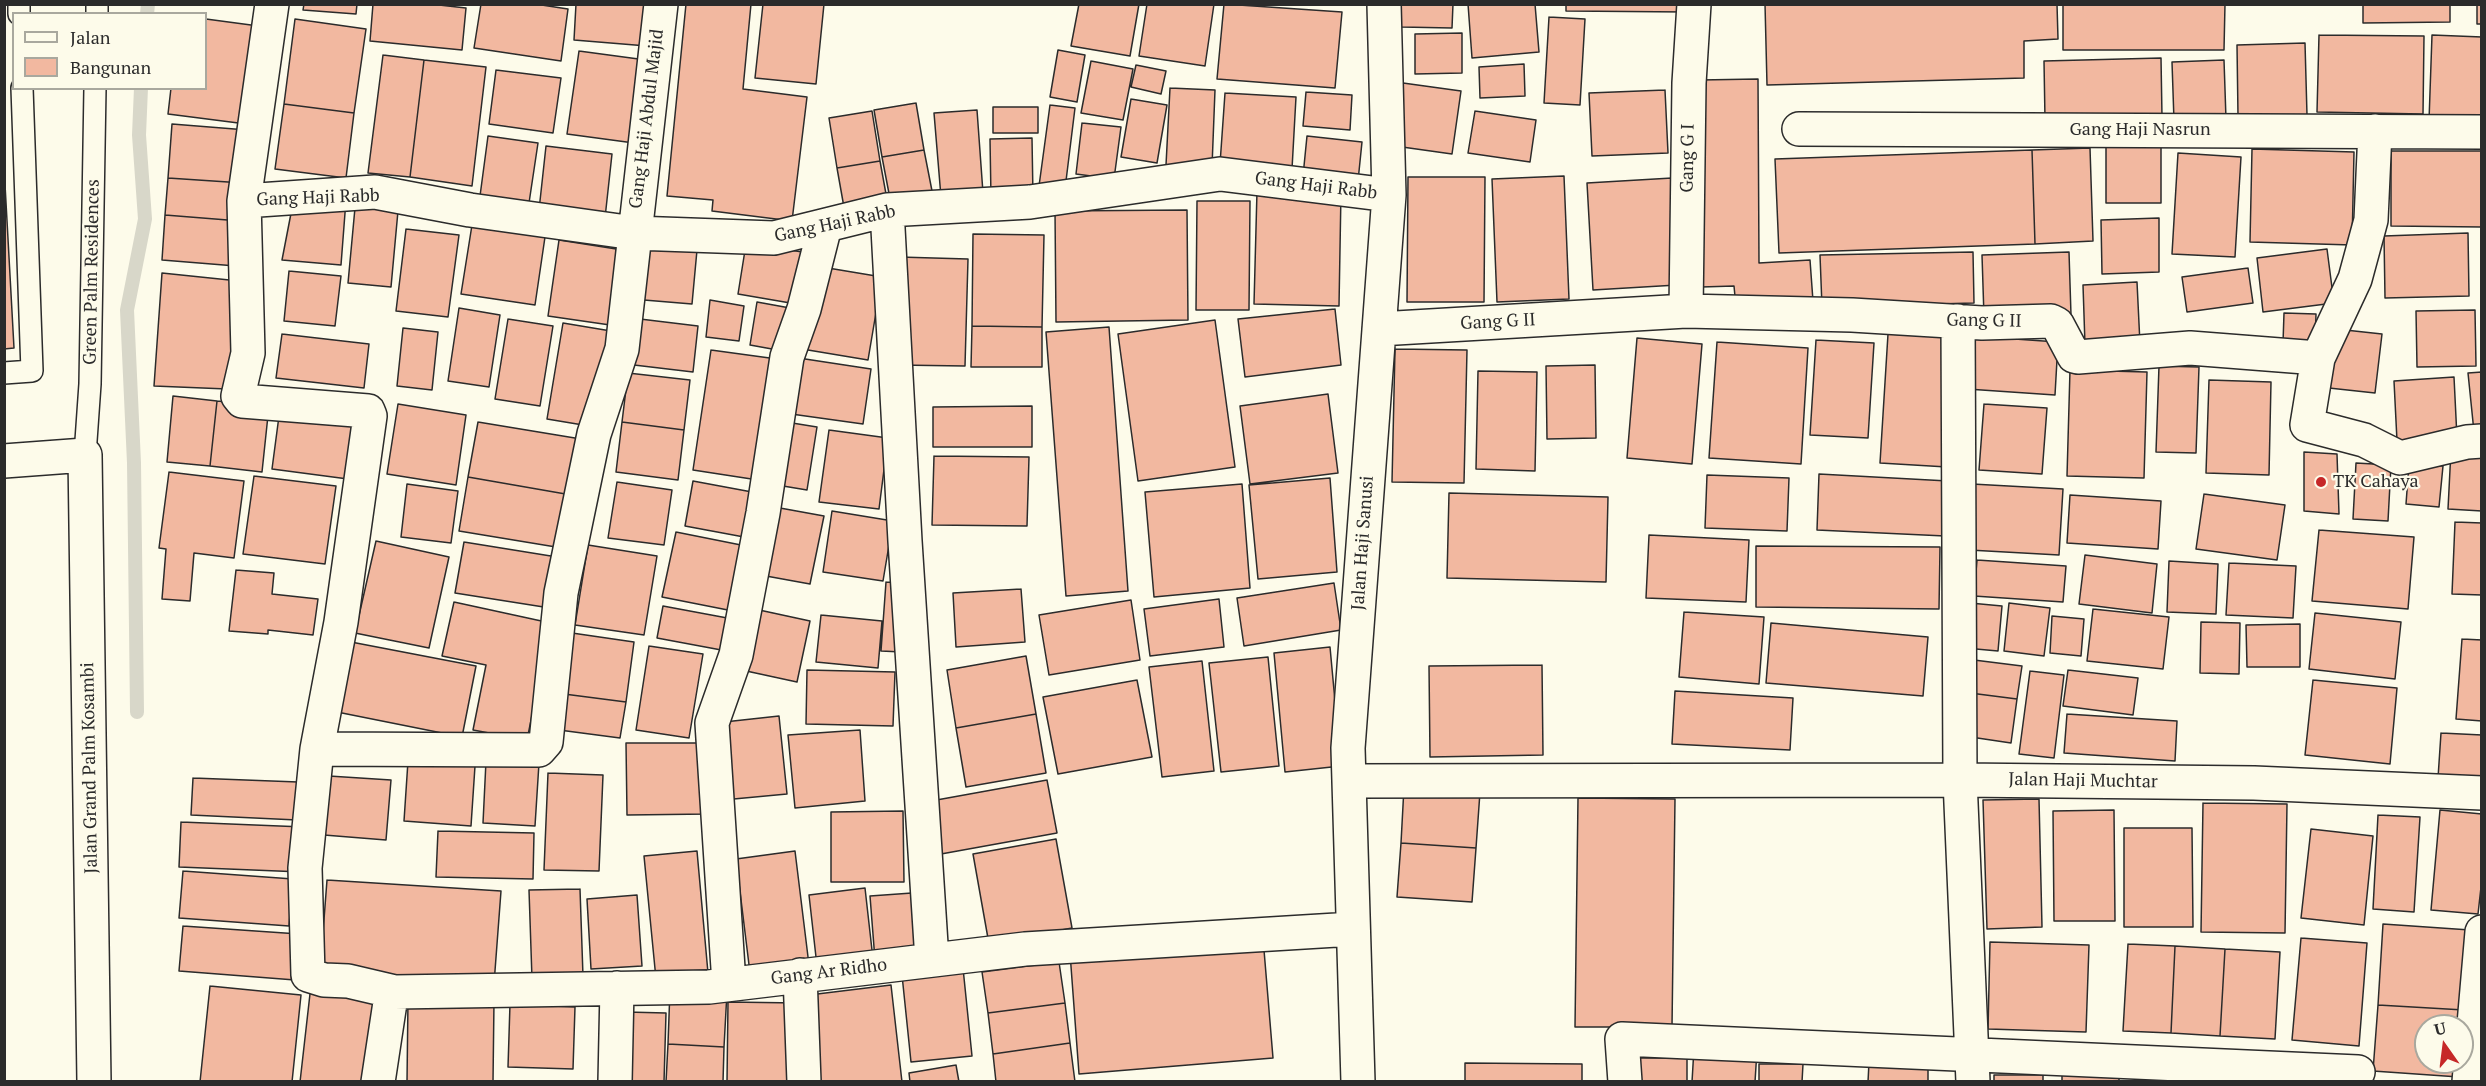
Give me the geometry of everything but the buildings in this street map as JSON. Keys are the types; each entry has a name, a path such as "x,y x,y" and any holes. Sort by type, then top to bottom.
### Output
{"street":[{"path":"272,4 244,201 248,353 238,396 242,401 368,411 370,416 341,622 317,750"},
{"name":"Gang Haji Abdul Majid","path":"317,750 539,750 546,742 561,593 594,434 622,350 661,4"},
{"name":"Jalan Haji Sanusi","path":"1359,1082 1348,748 1389,195 1384,4"},
{"name":"Gang G I","path":"1686,311 1689,83 1694,4"},
{"name":"Gang Haji Nasrun","path":"1799,129 2481,132"},
{"path":"2375,131 2371,220 2355,279 2318,358 2307,425 2366,441 2400,458 2467,442 2481,441"},
{"name":"Gang Haji Rabb","path":"244,201 375,192 470,210 634,233 774,238 887,210 1030,202 1220,174 1389,195"},
{"path":"887,210 905,541 932,960"},
{"path":"729,984 712,723 736,656 763,513 787,357 804,309 825,226"},
{"name":"Gang G II","path":"1378,329 1686,311 1852,315 1982,323 2055,322 2074,356 2078,357 2190,348 2318,358"},
{"path":"1958,321 1960,780 1972,1068"},
{"path":"4,461 85,455"},
{"name":"Jalan Grand Palm Kosambi","path":"85,455 94,1082"},
{"name":"Gang Ar Ridho","path":"317,750 305,868 308,975 324,980 348,981 395,992 729,984 1025,949 1353,929"},
{"name":"Jalan Haji Muchtar","path":"1349,781 1960,780 2254,783 2481,793"},
{"path":"2469,1082 2481,932"},
{"path":"800,975 804,1082"},
{"path":"615,1082 617,988"},
{"path":"378,1082 391,996 395,992"},
{"path":"1624,1082 1622,1040 1972,1068 2358,1072"}],"lane":[{"path":"4,373 32,371 22,90"},
{"name":"Green Palm Residences","path":"85,455 90,384 95,90"}],"waterway":[{"path":"147,12 148,4"},
{"path":"137,712 134,463 127,310 145,219 139,135 141,90"}],"place":[{"name":"TK Cahaya","path":"2321,482"}]}
